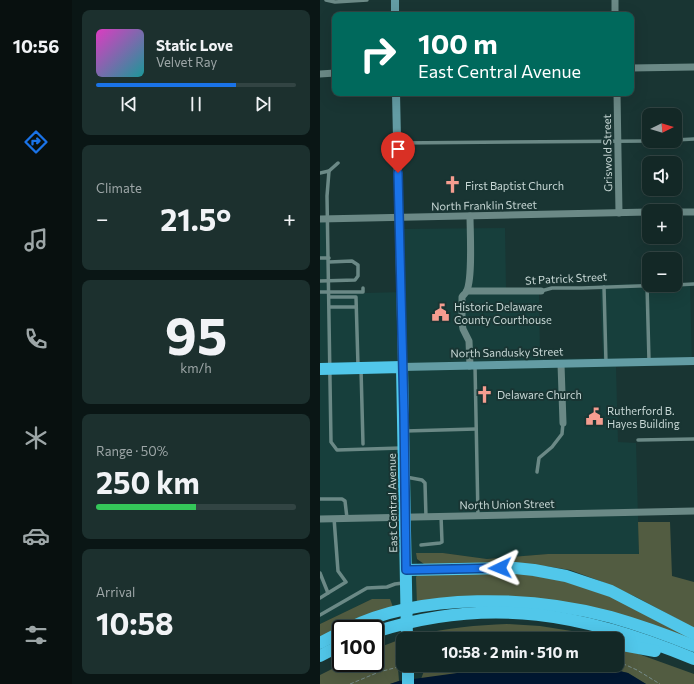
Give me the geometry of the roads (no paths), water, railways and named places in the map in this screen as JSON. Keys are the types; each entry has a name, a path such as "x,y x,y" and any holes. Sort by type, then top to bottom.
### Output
{"highway":[{"name":"North Sandusky Street","path":"325,369 402,367"},
{"name":"East Central Avenue","path":"402,367 407,632"},
{"path":"406,570 515,568 566,576 587,582 617,594 694,634"},
{"path":"368,620 378,616 431,604 466,602 535,603 570,608 611,617 654,630 694,646"},
{"path":"384,630 432,618 467,613 501,612 531,614 565,619 625,634 694,660"},
{"path":"320,643 332,637"},
{"path":"624,645 645,648 694,660"},
{"path":"320,656 332,650"}],"main road":[{"path":"395,0 395,12"},
{"path":"396,96 402,367"},
{"name":"North Sandusky Street","path":"402,367 694,361"}],"street":[{"path":"615,0 615,12"},
{"path":"634,68 694,67"},
{"path":"320,74 332,73"},
{"name":"Griswold Street","path":"617,96 619,213"},
{"name":"North Franklin Street","path":"324,219 642,212"},
{"path":"682,212 694,212"},
{"path":"470,216 471,263 467,291 462,297 462,323 463,329 469,341 473,366"},
{"name":"St Patrick Street","path":"467,291 541,291"},
{"path":"561,364 563,423"},
{"name":"North Union Street","path":"320,519 694,511"}],"lane":[{"path":"326,0 335,2 367,0"},
{"path":"682,140 694,139"},
{"path":"398,143 642,140"},
{"path":"320,173 329,171 338,163"},
{"path":"329,171 324,219 329,260 330,307 325,369 331,442 337,450 404,448"},
{"path":"320,258 352,261 358,265 358,276 355,280 320,281"},
{"path":"682,285 694,284"},
{"name":"St Patrick Street","path":"541,291 552,288 642,285"},
{"path":"604,286 606,363"},
{"path":"320,292 362,292 363,288"},
{"path":"647,292 649,362"},
{"path":"329,297 356,297 363,444"},
{"path":"330,307 356,307"},
{"path":"473,366 478,516"},
{"path":"537,472 539,458 552,447 562,434 563,423"},
{"path":"404,431 476,429"},
{"path":"638,440 694,439"},
{"path":"405,477 422,480 425,482 426,517"},
{"path":"320,499 342,499 345,501 347,518"},
{"path":"421,545 442,542 441,516"},
{"path":"320,598 346,582 338,570 334,518"},
{"path":"320,573 328,593"},
{"path":"320,615 367,588 387,587 406,582"}],"place":[{"name":"First Baptist Church","path":"452,185"},
{"name":"Historic Delaware County Courthouse","path":"441,312"},
{"name":"Delaware Church","path":"484,394"},
{"name":"Rutherford B. Hayes Building","path":"594,416"}]}
